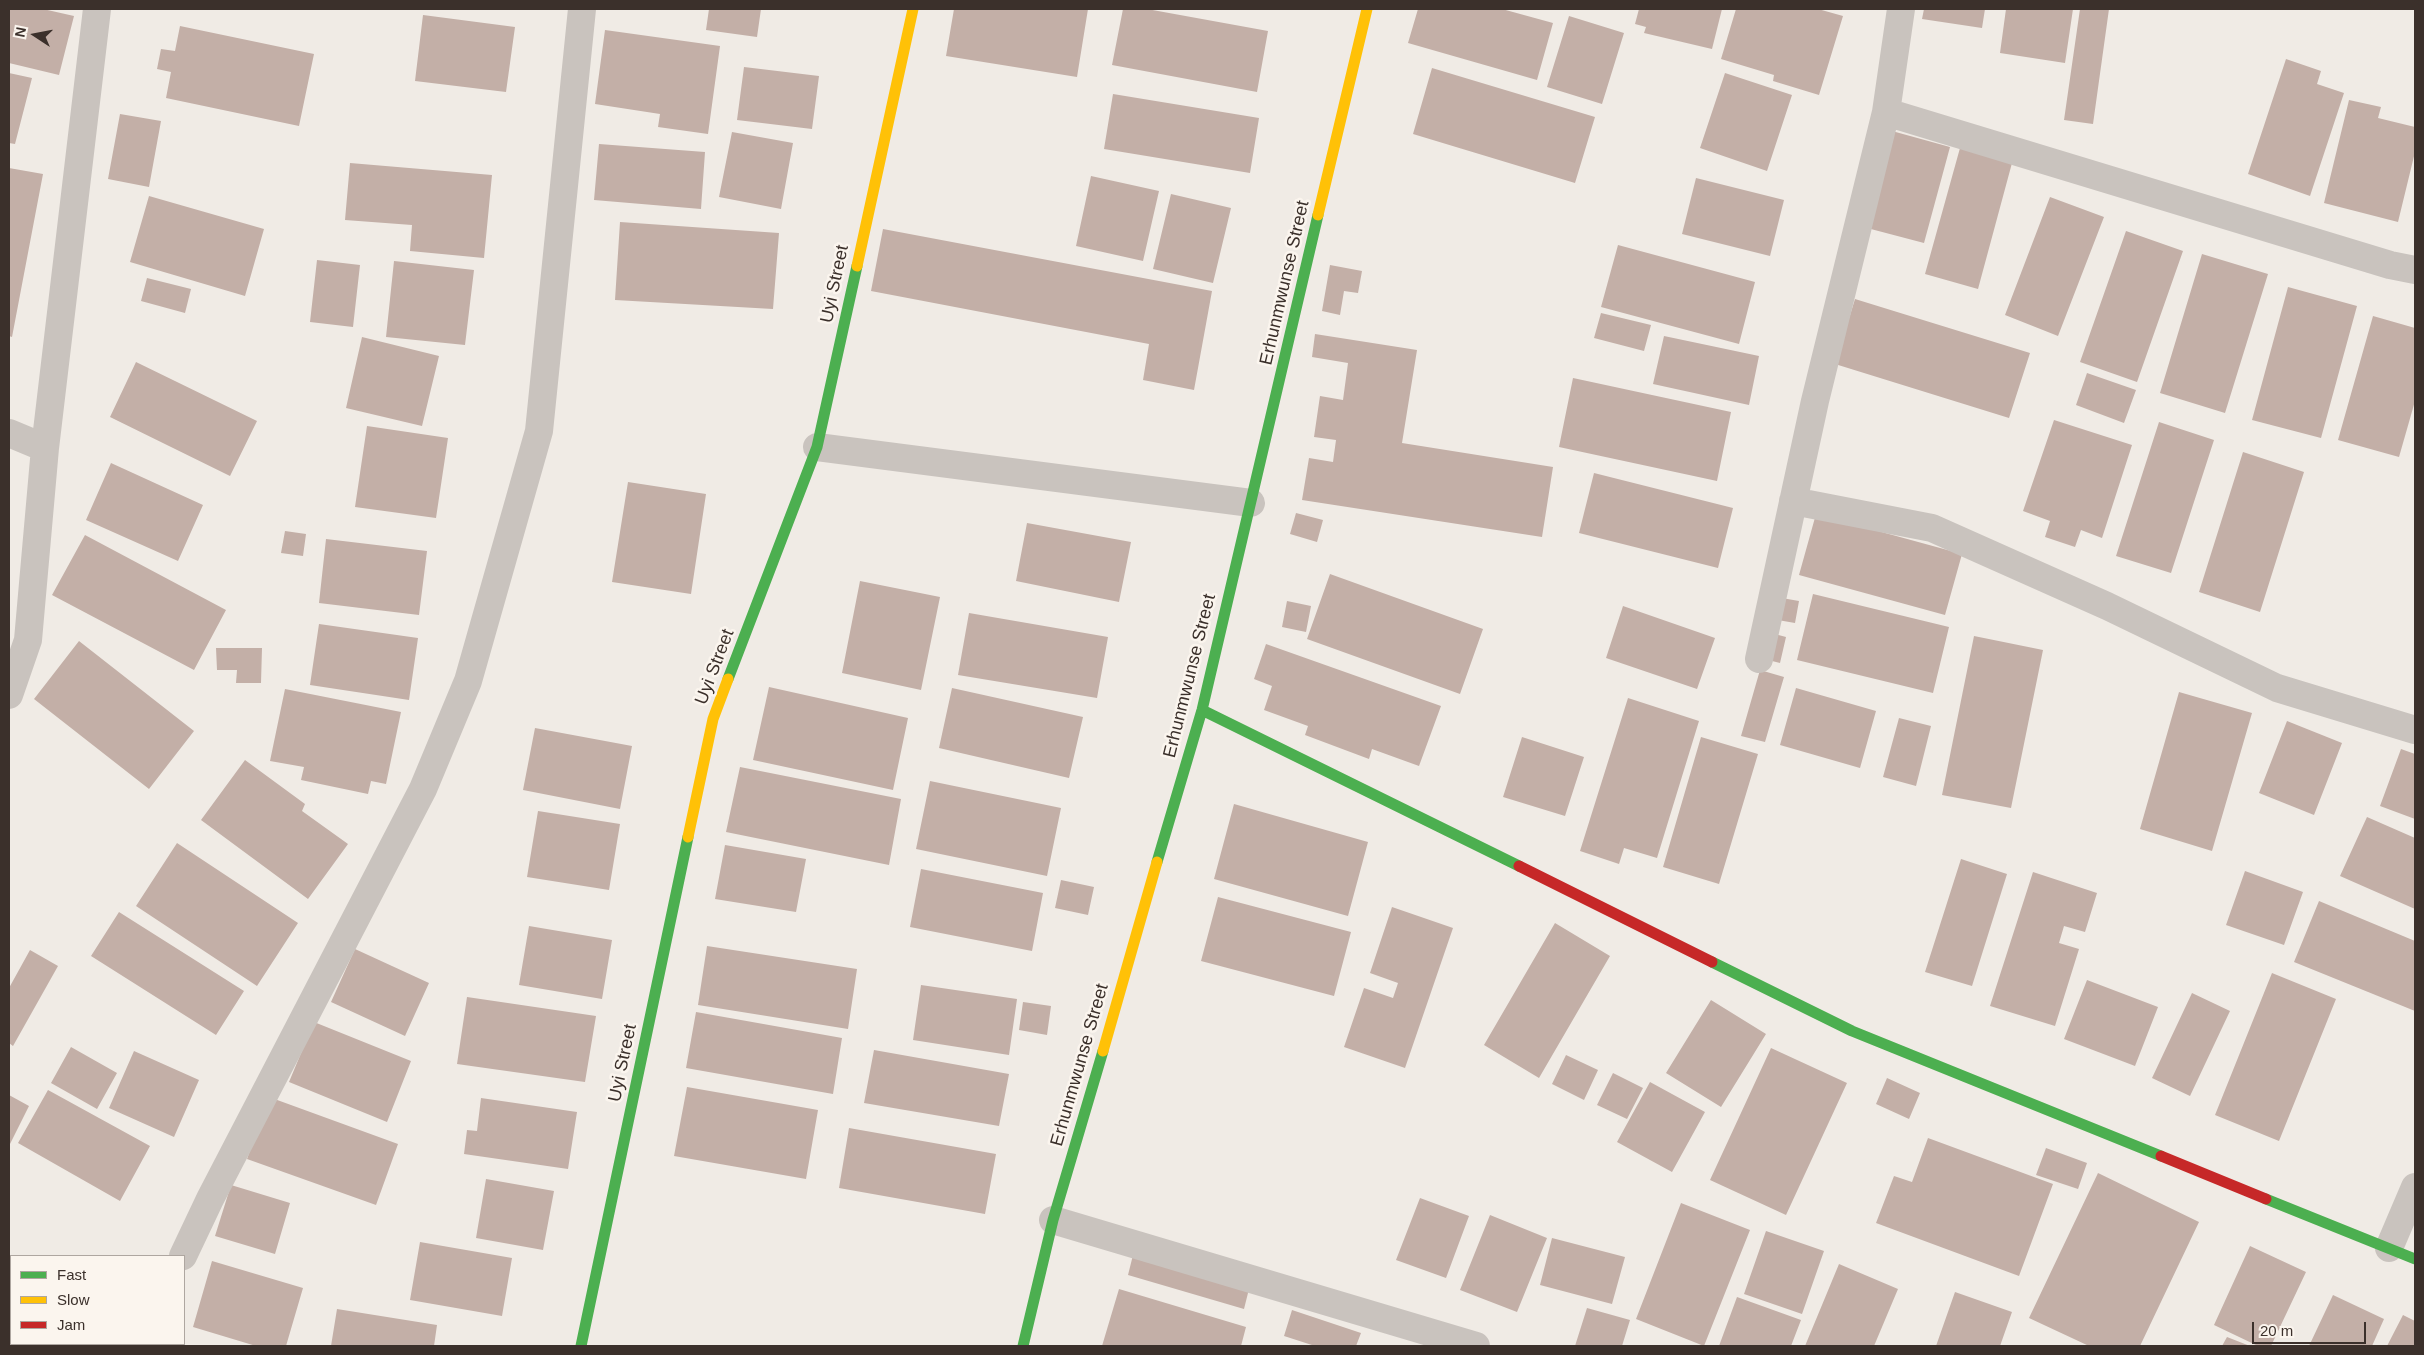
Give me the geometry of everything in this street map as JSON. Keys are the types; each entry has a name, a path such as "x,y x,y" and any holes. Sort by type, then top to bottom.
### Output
{"street":[{"path":"9,695 28,640 45,448 97,9"},
{"path":"183,1255 210,1199 423,790 468,681 539,431 582,9"},
{"name":"Uyi Street","path":"581,1346 713,719 817,447 913,9"},
{"name":"Erhunmwunse Street","path":"1023,1346 1053,1220 1202,710 1368,9"},
{"path":"1759,660 1815,401 1886,112 1901,9"},
{"path":"1886,112 2390,265 2415,270"},
{"path":"9,433 45,448"},
{"path":"817,447 1251,503"},
{"path":"1793,501 1932,528 2107,606 2276,688 2415,730"},
{"path":"1202,710 1852,1031 2415,1260"},
{"path":"2389,1248 2415,1187"},
{"path":"1053,1220 1476,1346"}],"building":[{"path":"9,9 43,9 74,16 59,75 9,63"},
{"path":"709,9 761,9 757,37 706,30"},
{"path":"954,9 1088,9 1077,77 946,56"},
{"path":"1123,9 1147,9 1268,31 1257,92 1112,65"},
{"path":"1418,9 1502,9 1553,23 1537,80 1408,43"},
{"path":"1639,9 1722,9 1712,49 1644,33 1646,27 1635,24"},
{"path":"1736,9 1818,9 1843,16 1819,95 1773,81 1774,75 1721,59"},
{"path":"1924,9 1985,9 1982,28 1922,19"},
{"path":"2006,9 2073,9 2065,63 2000,53"},
{"path":"2080,9 2109,9 2093,124 2064,120"},
{"path":"423,15 515,27 506,92 415,81"},
{"path":"1569,16 1624,33 1602,104 1547,87"},
{"path":"180,26 314,54 299,126 166,98 171,72 157,69 161,49 175,51"},
{"path":"605,30 720,46 708,134 658,127 660,114 595,104"},
{"path":"2286,59 2321,71 2317,84 2344,93 2310,196 2248,174"},
{"path":"744,67 819,76 812,129 737,120"},
{"path":"1432,68 1595,117 1575,183 1413,134"},
{"path":"9,73 32,78 15,144 9,143"},
{"path":"1725,73 1792,95 1767,171 1700,148"},
{"path":"1113,94 1259,118 1250,173 1104,149"},
{"path":"2349,100 2381,107 2378,118 2415,127 2415,152 2398,222 2324,203"},
{"path":"120,114 161,121 149,187 108,179"},
{"path":"1892,131 1950,147 1924,243 1867,228"},
{"path":"732,132 793,143 781,209 719,197"},
{"path":"599,144 705,152 701,209 594,200"},
{"path":"1960,148 2012,163 1978,289 1925,274"},
{"path":"350,163 492,175 484,258 410,251 412,225 345,220"},
{"path":"9,168 43,174 12,337 9,336"},
{"path":"1091,176 1159,191 1143,261 1076,246"},
{"path":"1696,178 1784,200 1770,256 1682,234"},
{"path":"1171,194 1231,208 1213,283 1153,269"},
{"path":"149,196 264,229 245,296 130,262"},
{"path":"2050,197 2104,217 2058,336 2005,315"},
{"path":"620,222 779,233 773,309 615,300"},
{"path":"883,229 1212,291 1194,390 1143,380 1149,344 871,291"},
{"path":"2126,231 2183,251 2137,382 2080,362"},
{"path":"1618,245 1755,282 1739,344 1601,307"},
{"path":"2202,254 2268,274 2225,413 2160,393"},
{"path":"317,260 360,265 353,327 310,322"},
{"path":"394,261 474,270 465,345 386,337"},
{"path":"1330,265 1362,271 1358,293 1344,291 1340,315 1322,311"},
{"path":"147,278 191,289 185,313 141,301"},
{"path":"2288,287 2357,306 2321,438 2252,420"},
{"path":"1855,299 2030,353 2009,418 1835,364"},
{"path":"1601,313 1651,325 1644,351 1594,338"},
{"path":"2373,316 2415,328 2415,401 2399,457 2338,440"},
{"path":"1315,334 1417,350 1402,443 1553,467 1542,537 1302,500 1309,458 1333,462 1336,440 1314,437 1320,396 1343,400 1348,363 1312,357"},
{"path":"1664,336 1759,356 1749,405 1653,384"},
{"path":"362,337 439,356 422,426 346,408"},
{"path":"136,362 257,421 230,476 110,417"},
{"path":"2087,373 2136,390 2124,423 2076,405"},
{"path":"1573,378 1731,412 1717,481 1559,447"},
{"path":"2054,420 2132,445 2102,538 2081,530 2075,547 2045,537 2050,521 2023,511"},
{"path":"2159,422 2214,440 2171,573 2116,556"},
{"path":"367,426 448,438 436,518 355,507"},
{"path":"2243,452 2304,472 2260,612 2199,592"},
{"path":"111,463 203,505 178,561 86,520"},
{"path":"1594,473 1733,508 1718,568 1579,533"},
{"path":"628,482 706,494 691,594 612,582"},
{"path":"1296,513 1323,520 1317,542 1290,534"},
{"path":"1816,514 1962,554 1945,615 1799,575"},
{"path":"1027,523 1131,542 1119,602 1016,581"},
{"path":"285,531 306,534 303,556 281,553"},
{"path":"85,535 226,610 194,670 52,595"},
{"path":"326,539 427,551 419,615 319,603"},
{"path":"1330,574 1483,629 1460,694 1307,639"},
{"path":"860,581 940,597 921,690 842,673"},
{"path":"1813,594 1949,627 1933,693 1797,660"},
{"path":"1776,597 1799,601 1795,623 1772,619"},
{"path":"1287,601 1311,606 1306,632 1282,627"},
{"path":"1623,606 1715,638 1697,689 1606,658"},
{"path":"969,613 1108,637 1097,698 958,675"},
{"path":"319,624 418,638 409,700 310,685"},
{"path":"1771,633 1786,637 1780,663 1764,659"},
{"path":"1974,636 2043,650 2011,808 1942,795"},
{"path":"79,641 194,731 149,789 34,699"},
{"path":"1266,644 1441,706 1419,766 1372,749 1369,759 1305,735 1308,726 1264,710 1272,686 1254,679"},
{"path":"216,648 262,648 261,683 236,683 237,670 217,670"},
{"path":"1760,670 1784,677 1765,742 1741,736"},
{"path":"769,687 908,718 893,790 753,760"},
{"path":"952,688 1083,717 1069,778 939,748"},
{"path":"1796,688 1876,711 1860,768 1780,745"},
{"path":"285,689 401,712 386,784 371,781 368,794 301,780 304,767 270,761"},
{"path":"2179,692 2252,713 2212,851 2140,829"},
{"path":"1628,698 1699,721 1657,858 1624,848 1619,864 1580,851"},
{"path":"1899,718 1931,726 1916,786 1883,777"},
{"path":"2287,721 2342,743 2314,815 2259,793"},
{"path":"535,728 632,746 620,809 523,790"},
{"path":"1522,737 1584,757 1565,816 1503,797"},
{"path":"1701,737 1758,754 1719,884 1663,867"},
{"path":"2401,749 2415,754 2415,819 2380,806"},
{"path":"245,760 305,804 302,811 348,844 308,899 201,820"},
{"path":"740,767 901,799 889,865 726,832"},
{"path":"930,781 1061,808 1047,876 916,849"},
{"path":"1234,804 1368,842 1348,916 1214,879"},
{"path":"538,811 620,824 609,890 527,877"},
{"path":"2367,817 2415,838 2415,909 2340,876"},
{"path":"177,843 298,923 257,986 136,906"},
{"path":"725,845 806,859 796,912 715,899"},
{"path":"1961,859 2007,874 1972,986 1925,972"},
{"path":"921,869 1043,893 1032,951 910,927"},
{"path":"2245,871 2303,892 2284,945 2226,925"},
{"path":"2033,872 2097,893 2085,932 2064,926 2059,943 2079,949 2055,1026 1990,1006"},
{"path":"1061,880 1094,887 1088,915 1055,908"},
{"path":"1218,897 1351,932 1334,996 1201,961"},
{"path":"2319,901 2415,941 2415,1011 2294,962"},
{"path":"1392,907 1453,928 1405,1068 1344,1047 1364,988 1393,998 1398,983 1370,973"},
{"path":"119,912 244,991 216,1035 91,956"},
{"path":"1555,923 1610,956 1539,1078 1484,1045"},
{"path":"529,926 612,940 602,999 519,985"},
{"path":"707,946 857,969 848,1029 698,1005"},
{"path":"355,949 429,983 405,1036 331,1002"},
{"path":"30,950 58,966 13,1046 9,1043 9,988"},
{"path":"2272,973 2336,999 2279,1141 2215,1115"},
{"path":"2087,980 2158,1007 2135,1066 2064,1039"},
{"path":"921,985 1017,999 1009,1055 913,1040"},
{"path":"2192,993 2230,1011 2190,1096 2152,1078"},
{"path":"467,997 596,1016 585,1082 457,1064"},
{"path":"1711,1000 1766,1034 1721,1107 1666,1073"},
{"path":"1023,1002 1051,1006 1047,1035 1019,1030"},
{"path":"696,1012 842,1038 833,1094 686,1068"},
{"path":"314,1022 411,1061 387,1122 289,1082"},
{"path":"71,1047 117,1073 97,1109 51,1083"},
{"path":"1771,1048 1847,1083 1786,1215 1710,1180"},
{"path":"874,1050 1009,1074 999,1126 864,1103"},
{"path":"134,1051 199,1080 174,1137 109,1108"},
{"path":"1566,1055 1598,1070 1584,1100 1552,1084"},
{"path":"1613,1073 1643,1088 1627,1119 1597,1105"},
{"path":"1887,1078 1920,1093 1909,1119 1876,1104"},
{"path":"1650,1082 1705,1112 1672,1172 1617,1142"},
{"path":"687,1087 818,1110 806,1179 674,1156"},
{"path":"48,1090 150,1146 120,1201 18,1143"},
{"path":"9,1095 29,1106 9,1146"},
{"path":"269,1097 398,1144 376,1205 247,1159"},
{"path":"481,1098 577,1112 568,1169 464,1154 467,1130 477,1131"},
{"path":"849,1128 996,1154 985,1214 839,1188"},
{"path":"1928,1138 2053,1184 2019,1276 1876,1223 1894,1176 1912,1182"},
{"path":"2046,1148 2087,1163 2078,1189 2036,1175"},
{"path":"2098,1173 2199,1222 2140,1346 2089,1346 2029,1318"},
{"path":"486,1179 554,1191 543,1250 476,1238"},
{"path":"231,1185 290,1203 275,1254 215,1236"},
{"path":"1420,1198 1469,1216 1446,1278 1396,1260"},
{"path":"1681,1203 1750,1230 1704,1346 1636,1319"},
{"path":"1490,1215 1547,1238 1517,1312 1460,1290"},
{"path":"1766,1231 1824,1251 1802,1314 1744,1294"},
{"path":"1552,1238 1625,1257 1612,1304 1540,1285"},
{"path":"420,1242 512,1258 502,1316 410,1300"},
{"path":"2250,1246 2306,1272 2271,1346 2258,1346 2214,1325"},
{"path":"1133,1255 1249,1289 1244,1309 1128,1275"},
{"path":"212,1261 303,1288 286,1346 256,1346 193,1327"},
{"path":"1839,1264 1898,1289 1874,1346 1805,1346"},
{"path":"9,1269 10,1345 46,1345 9,1346"},
{"path":"1119,1289 1246,1327 1241,1346 1102,1346"},
{"path":"1955,1292 2012,1312 2000,1346 1936,1346"},
{"path":"2333,1295 2384,1319 2372,1346 2309,1346"},
{"path":"1737,1297 1801,1320 1791,1346 1719,1346"},
{"path":"1587,1308 1630,1320 1622,1346 1575,1346"},
{"path":"337,1309 437,1325 434,1346 331,1346"},
{"path":"1292,1310 1361,1333 1356,1346 1315,1346 1284,1336"},
{"path":"2403,1315 2415,1321 2415,1346 2387,1346"},
{"path":"2227,1337 2250,1346 2222,1346"}],"traffic: fast":[{"path":"1157,862 1202,710 1318,215"},
{"path":"728,679 817,447 857,266"},
{"path":"1202,710 1519,866"},
{"path":"581,1346 688,837"},
{"path":"1712,962 1852,1031 2161,1156"},
{"path":"1023,1346 1053,1220 1103,1051"},
{"path":"2266,1199 2415,1259"}],"traffic: slow":[{"path":"857,266 913,9"},
{"path":"1318,215 1367,9"},
{"path":"688,837 713,719 728,679"},
{"path":"1103,1051 1157,862"}],"traffic: jam":[{"path":"1519,866 1712,962"},
{"path":"2161,1156 2266,1199"}]}
